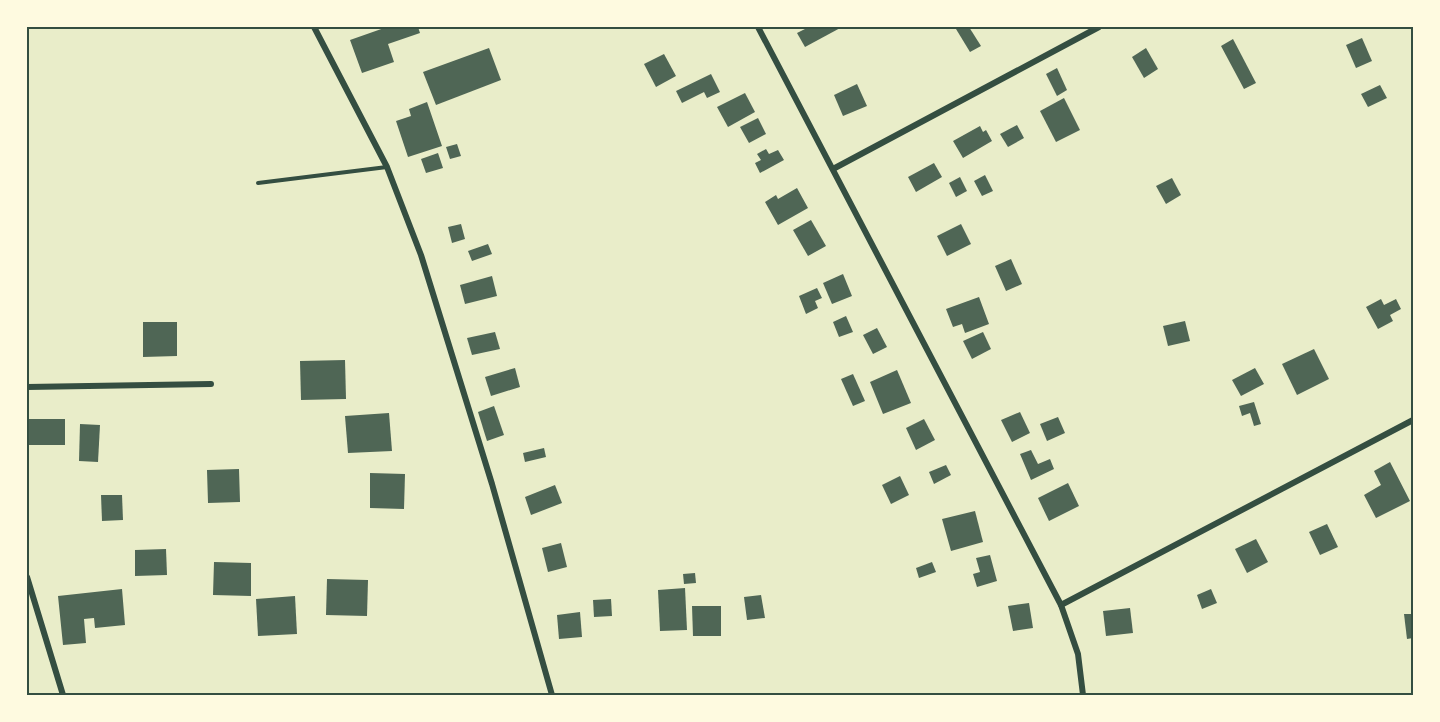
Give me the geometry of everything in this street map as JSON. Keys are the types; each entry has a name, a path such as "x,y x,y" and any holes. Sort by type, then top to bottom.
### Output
{"street":[{"path":"314,27 387,167 421,255 492,484 552,695"},
{"path":"758,27 1061,605 1078,654 1083,695"},
{"path":"832,169 1099,27"},
{"path":"27,387 211,384"},
{"path":"1061,605 1413,420"},
{"path":"27,578 63,695"}],"lane":[{"path":"258,183 387,167"}],"building":[{"path":"387,27 418,27 420,33 388,44 394,62 362,73 350,40"},
{"path":"809,27 842,27 805,47 797,33"},
{"path":"969,27 981,46 970,52 956,29"},
{"path":"1362,38 1372,61 1356,68 1346,45"},
{"path":"1233,39 1256,83 1244,89 1221,46"},
{"path":"489,48 501,80 436,105 423,72"},
{"path":"1146,48 1158,69 1144,78 1132,57"},
{"path":"664,54 676,76 656,87 644,64"},
{"path":"1057,68 1067,90 1057,96 1046,74"},
{"path":"711,74 720,92 707,98 704,92 682,103 676,91"},
{"path":"857,84 867,106 843,116 834,95"},
{"path":"1380,85 1387,98 1368,107 1361,94"},
{"path":"745,93 755,112 728,127 717,107"},
{"path":"1064,98 1080,130 1056,142 1040,111"},
{"path":"427,102 442,146 408,157 396,121 411,116 409,109"},
{"path":"758,118 766,134 749,143 740,127"},
{"path":"1017,125 1024,138 1008,147 1000,134"},
{"path":"980,126 983,132 986,130 992,141 963,158 953,141"},
{"path":"457,144 461,156 450,159 446,147"},
{"path":"766,149 769,154 778,150 784,160 760,173 755,163 761,160 757,154"},
{"path":"438,153 443,168 426,173 421,159"},
{"path":"934,163 942,177 916,192 908,177"},
{"path":"985,175 993,191 982,196 974,181"},
{"path":"960,177 967,191 956,197 949,183"},
{"path":"1172,178 1181,195 1166,204 1156,186"},
{"path":"797,188 808,208 778,225 765,202 776,195 778,199"},
{"path":"811,220 826,246 808,256 793,230"},
{"path":"461,224 465,239 452,243 448,227"},
{"path":"961,224 971,244 947,256 937,236"},
{"path":"488,244 492,254 472,261 468,251"},
{"path":"1011,259 1022,284 1006,291 995,266"},
{"path":"843,274 852,296 832,304 823,283"},
{"path":"492,276 497,296 465,304 460,285"},
{"path":"817,288 822,298 815,301 818,308 806,314 799,296"},
{"path":"979,297 989,324 965,333 962,324 953,327 946,309"},
{"path":"1381,299 1384,305 1396,299 1401,309 1390,315 1393,321 1378,329 1366,307"},
{"path":"846,316 853,332 839,337 833,322"},
{"path":"1185,321 1190,341 1168,346 1163,326"},
{"path":"143,322 177,322 177,356 143,357"},
{"path":"877,328 887,347 873,354 863,335"},
{"path":"495,332 500,349 472,355 467,338"},
{"path":"983,332 991,349 972,359 963,341"},
{"path":"1314,349 1329,379 1297,395 1282,364"},
{"path":"345,360 346,399 301,400 300,361"},
{"path":"515,368 520,387 491,396 485,377"},
{"path":"1255,368 1264,384 1241,396 1232,380"},
{"path":"897,370 911,403 883,414 870,382"},
{"path":"853,374 865,401 853,406 841,379"},
{"path":"1254,402 1261,424 1254,426 1250,413 1242,416 1239,406"},
{"path":"494,406 504,435 487,441 478,412"},
{"path":"1020,412 1030,433 1012,442 1001,420"},
{"path":"389,413 392,451 348,453 345,416"},
{"path":"1058,417 1065,433 1047,441 1040,424"},
{"path":"28,419 65,419 65,445 28,445"},
{"path":"924,419 935,440 916,450 906,428"},
{"path":"80,424 100,425 98,462 79,461"},
{"path":"544,448 546,457 525,462 523,453"},
{"path":"1031,450 1038,464 1050,459 1054,469 1031,480 1020,454"},
{"path":"1390,462 1410,501 1376,518 1364,495 1381,485 1374,471"},
{"path":"946,465 951,475 934,484 929,472"},
{"path":"239,469 240,502 208,503 207,470"},
{"path":"370,473 405,474 404,509 370,508"},
{"path":"900,476 909,495 891,504 882,485"},
{"path":"1068,483 1079,506 1049,521 1038,498"},
{"path":"555,485 562,503 531,515 525,497"},
{"path":"101,495 122,495 123,520 102,521"},
{"path":"975,511 983,542 951,551 942,519"},
{"path":"1327,524 1338,547 1320,555 1309,532"},
{"path":"1256,539 1268,562 1247,573 1235,549"},
{"path":"561,543 567,567 548,572 542,548"},
{"path":"166,549 167,575 135,576 135,550"},
{"path":"990,555 997,581 977,587 973,574 980,572 976,558"},
{"path":"214,562 251,563 251,596 213,595"},
{"path":"932,562 936,572 919,578 916,568"},
{"path":"695,573 696,583 684,584 683,574"},
{"path":"327,579 368,580 367,616 326,615"},
{"path":"685,588 687,630 660,631 658,590"},
{"path":"122,589 125,625 95,628 94,618 84,619 86,643 63,645 58,596"},
{"path":"1211,589 1217,603 1202,609 1197,595"},
{"path":"761,595 765,618 747,620 744,597"},
{"path":"295,596 297,634 258,636 256,599"},
{"path":"611,599 612,616 594,617 593,600"},
{"path":"1029,603 1033,628 1013,631 1008,606"},
{"path":"692,606 721,606 721,636 693,636"},
{"path":"1130,608 1133,633 1106,636 1103,611"},
{"path":"580,612 582,637 559,639 557,615"},
{"path":"1404,614 1413,614 1413,638 1407,639"}]}
